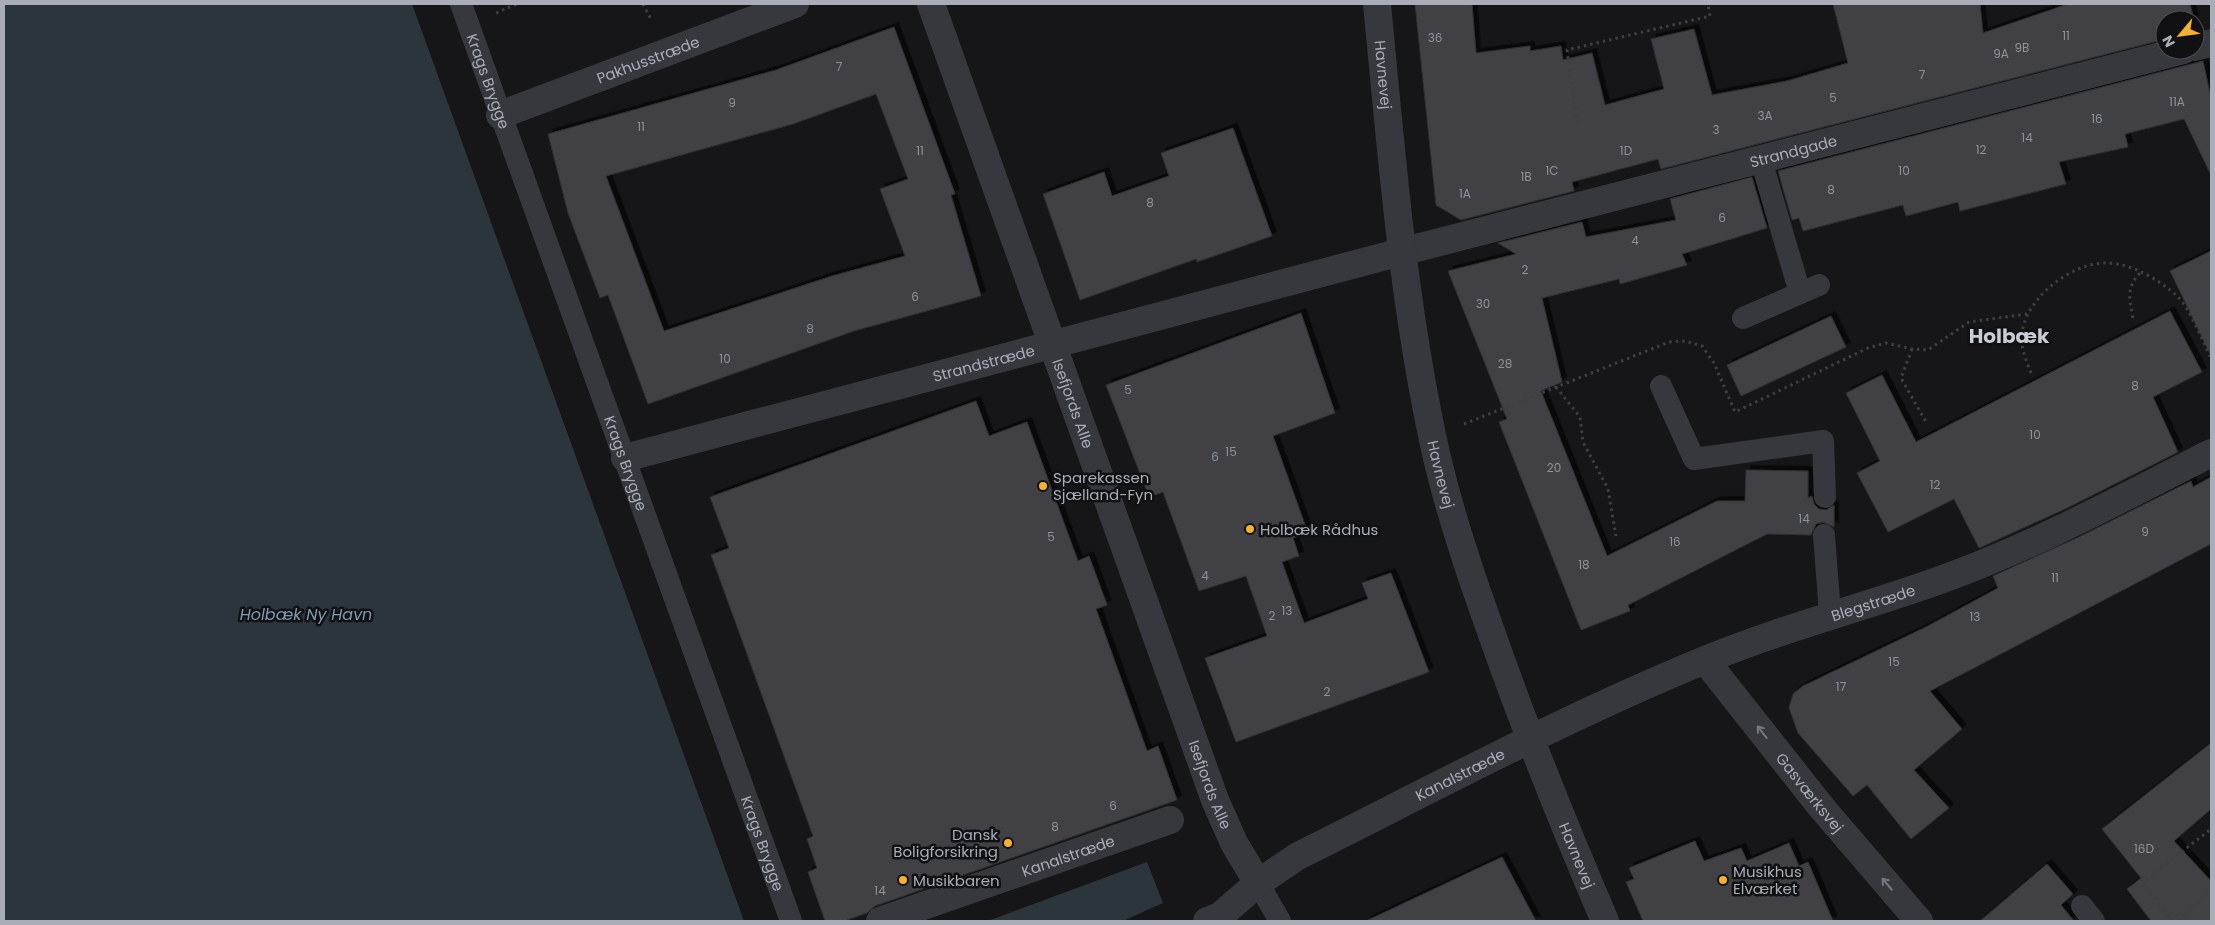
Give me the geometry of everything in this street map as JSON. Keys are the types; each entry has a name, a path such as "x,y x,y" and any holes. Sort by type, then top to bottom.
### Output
{"street":[{"name":"Pakhusstræde","path":"500,115 795,4"},
{"name":"Isefjords Alle","path":"931,4 1215,800 1234,842 1258,883"},
{"name":"Havnevej","path":"1377,4 1401,252 1432,436 1471,574 1530,741 1605,921"},
{"name":"Strandgade","path":"1401,252 2155,58"},
{"name":"Strandstræde","path":"626,458 1401,252"},
{"name":"Blegstræde","path":"1530,741 1705,660 1830,614 1930,584 2037,540 2211,453"},
{"name":"Gasværksvej","path":"1705,660 1822,808 1919,921"},
{"name":"Kanalstræde","path":"1208,921 1220,916 1258,883 1298,856 1530,741"},
{"name":"Kanalstræde","path":"880,921 1170,820"}],"lane":[{"name":"Krags Brygge","path":"460,4 626,458 791,921"},
{"path":"1743,318 1810,289 1761,160"},
{"path":"1661,386 1694,459 1823,441 1824,497"},
{"path":"1824,535 1830,614"},
{"path":"1258,883 1280,921"}],"path":[{"path":"1577,123 1567,50 1710,16 1708,4"},
{"path":"2030,374 2022,343 2027,314 2042,293 2072,271 2104,263 2142,271 2180,298 2211,358"},
{"path":"2133,318 2128,295 2133,280 2142,271"},
{"path":"1432,436 1669,342 1685,341 1702,346 1714,363 1735,412 1868,348 1886,343 1912,349 1928,350 1969,322 2027,314"},
{"path":"1912,349 1901,378 1926,422"},
{"path":"1556,387 1580,418 1583,442 1608,490 1616,536"},
{"path":"2172,921 2143,882 2211,829"},
{"path":"2179,921 2211,887"}],"water":[{"name":"Holbæk Ny Havn","path":"4,4 412,4 744,921 4,921"},
{"path":"1147,862 1163,903 1123,921 988,921"}],"building":[{"path":"1415,4 1472,4 1476,53 1530,46 1530,51 1561,46 1563,60 1592,53 1605,105 1664,89 1651,39 1694,29 1712,95 1787,81 1848,63 1833,4 1980,4 1983,33 2068,4 2190,4 2192,10 2155,10 2155,42 1661,169 1658,159 1572,182 1574,191 1461,220 1436,205"},
{"path":"894,27 955,194 951,195 981,296 854,331 648,404 608,295 600,298 568,213 548,134 776,70","holes":["876,94 908,179 880,189 905,256 832,276 664,331 606,176 793,124"]},
{"path":"2203,61 2211,98 2211,175 2184,119 2125,134 2128,147 2059,162 2066,184 1960,211 1958,202 1906,216 1903,205 1803,231 1799,218 1792,220 1778,171"},
{"path":"1233,128 1272,236 1197,262 1196,259 1080,300 1043,194 1104,172 1112,196 1169,176 1161,153"},
{"path":"1752,177 1767,228 1682,254 1687,265 1620,284 1619,279 1542,298 1562,382 1541,391 1607,556 1717,501 1745,501 1746,470 1808,471 1808,498 1812,496 1814,504 1819,509 1826,510 1834,505 1834,527 1823,522 1816,524 1811,535 1767,534 1628,605 1630,611 1581,630 1499,422 1507,419 1448,271 1516,254 1498,243 1582,222 1586,237 1676,220 1670,199"},
{"path":"2211,251 2211,356 2170,271"},
{"path":"2170,311 2202,372 2153,397 2178,452 2065,509 1979,548 1954,499 1888,532 1857,473 1880,461 1846,393 1882,375 1916,442"},
{"path":"1301,313 1335,413 1273,436 1308,533 1293,538 1299,556 1282,562 1304,623 1368,599 1362,583 1391,573 1429,672 1236,742 1205,658 1267,636 1246,576 1199,591 1163,492 1149,497 1106,385"},
{"path":"1831,316 1846,347 1741,396 1727,365"},
{"path":"976,401 989,436 1027,422 1078,561 1089,556 1107,605 1096,609 1147,751 1158,746 1177,800 875,906 867,913 844,921 825,921 808,872 817,868 807,839 813,836 711,555 729,548 710,497"},
{"path":"2211,477 2211,544 1930,691 1962,729 1914,770 1949,808 1911,839 1867,785 1853,796 1798,733 1789,708 1793,694 1803,686 1926,627 1998,588 1993,576 2079,537 2191,481 2193,487"},
{"path":"2211,743 2211,809 2174,841 2211,881 2211,921 2151,921 2127,889 2141,878 2102,829"},
{"name":"Musikhus Elværket","path":"1695,841 1704,861 1741,848 1747,861 1789,843 1799,866 1808,862 1833,921 1643,921 1626,882 1634,879 1629,868"},
{"path":"1502,857 1536,921 1366,921"},
{"path":"2047,864 2073,894 2061,905 2074,921 1980,921"}],"place":[{"name":"Sparekassen Sjælland-Fyn","path":"1043,486"},
{"name":"Holbæk Rådhus","path":"1250,529"},
{"name":"Dansk Boligforsikring","path":"1008,843"},
{"name":"Musikbaren","path":"903,880"},
{"name":"Musikhus Elværket","path":"1723,880"}],"district":[{"name":"Holbæk","path":"2009,336"}]}
